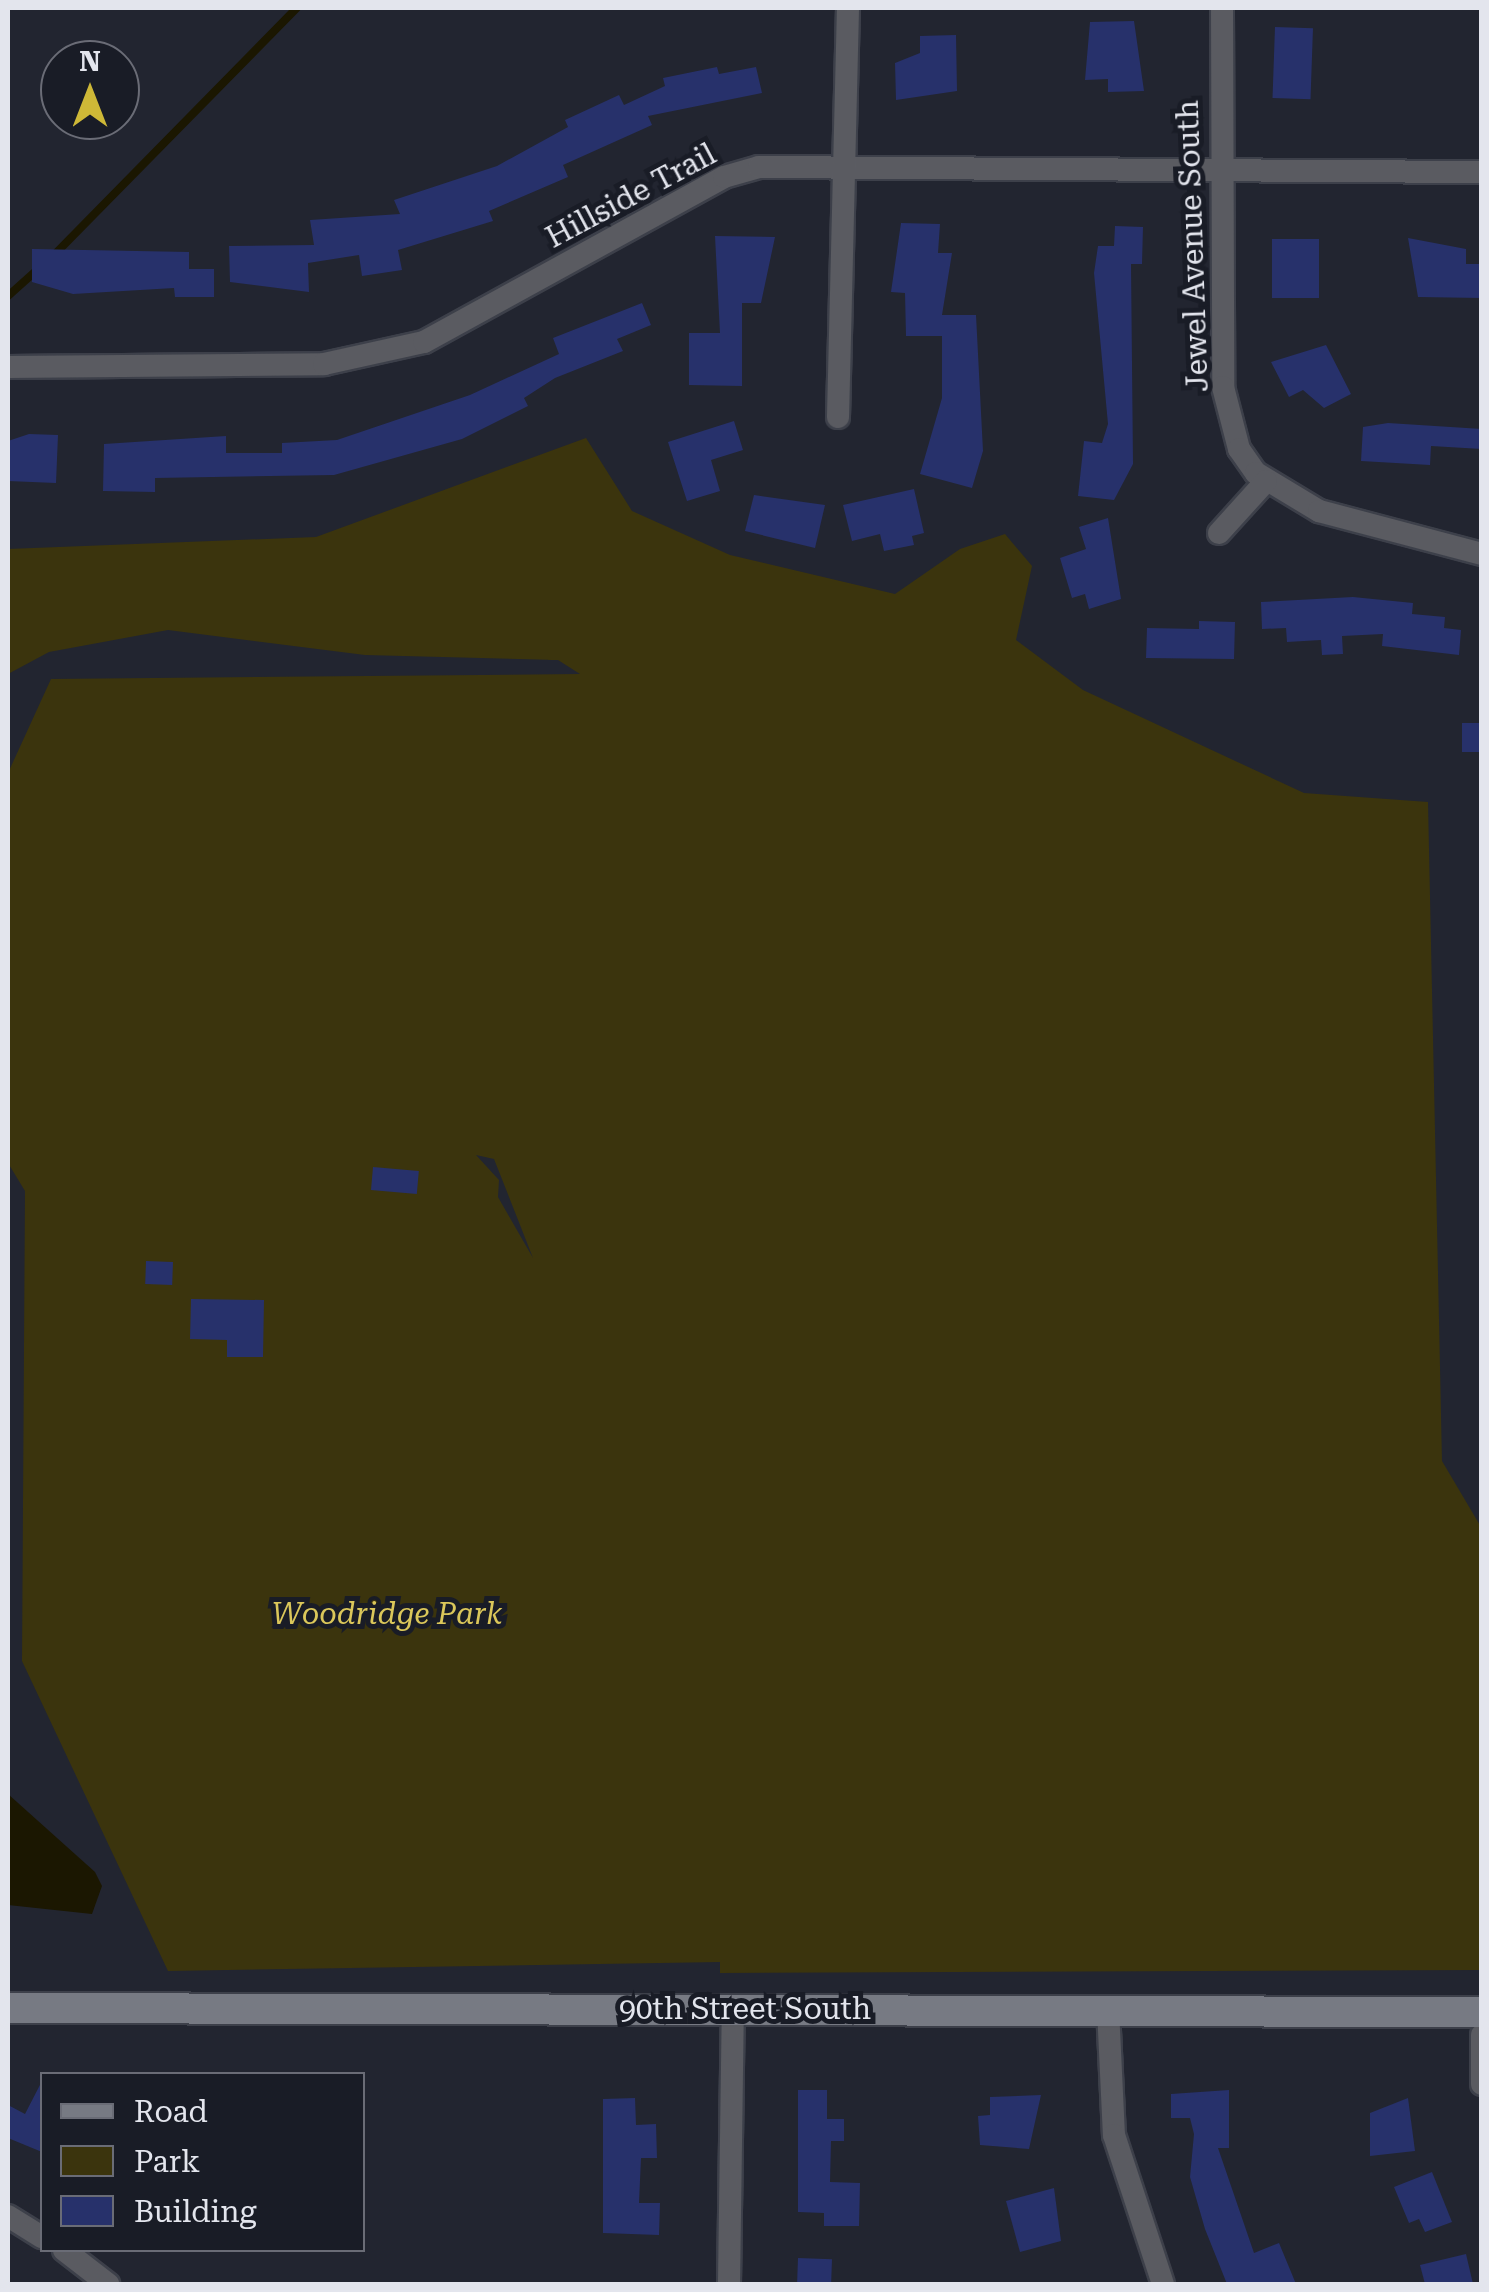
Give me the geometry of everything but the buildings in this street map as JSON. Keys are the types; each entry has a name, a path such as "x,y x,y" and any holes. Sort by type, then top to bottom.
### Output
{"street":[{"path":"838,417 850,166 848,8"},
{"name":"Jewel Avenue South","path":"1222,8 1217,169 1224,387 1239,449 1266,481 1354,523 1482,554"},
{"name":"Hillside Trail","path":"8,367 324,364 424,342 724,177 760,167 1482,172"},
{"path":"1219,533 1266,481"},
{"name":"90th Street South","path":"8,2008 1482,2012"},
{"path":"730,2284 733,2009"},
{"path":"1108,2009 1114,2136 1163,2284"},
{"path":"1482,2035 1482,2084"},
{"path":"8,2216 40,2236"},
{"path":"67,2252 108,2284"}],"green space":[{"name":"Woodridge Park","path":"586,438 632,511 730,555 895,594 960,549 1005,534 1032,566 1016,640 1083,690 1304,793 1428,802 1442,1461 1481,1527 1481,1970 720,1973 720,1962 168,1971 22,1661 25,1191 8,1163 8,773 51,679 580,674 558,660 365,655 168,630 49,652 8,674 8,549 316,537","holes":["476,1155 494,1159 533,1258 498,1197 499,1180"]}],"shaded area":[{"path":"8,1794 95,1872 102,1886 92,1914 8,1905"}],"waterway":[{"path":"55,254 297,8"},
{"path":"8,296 37,270"}]}
